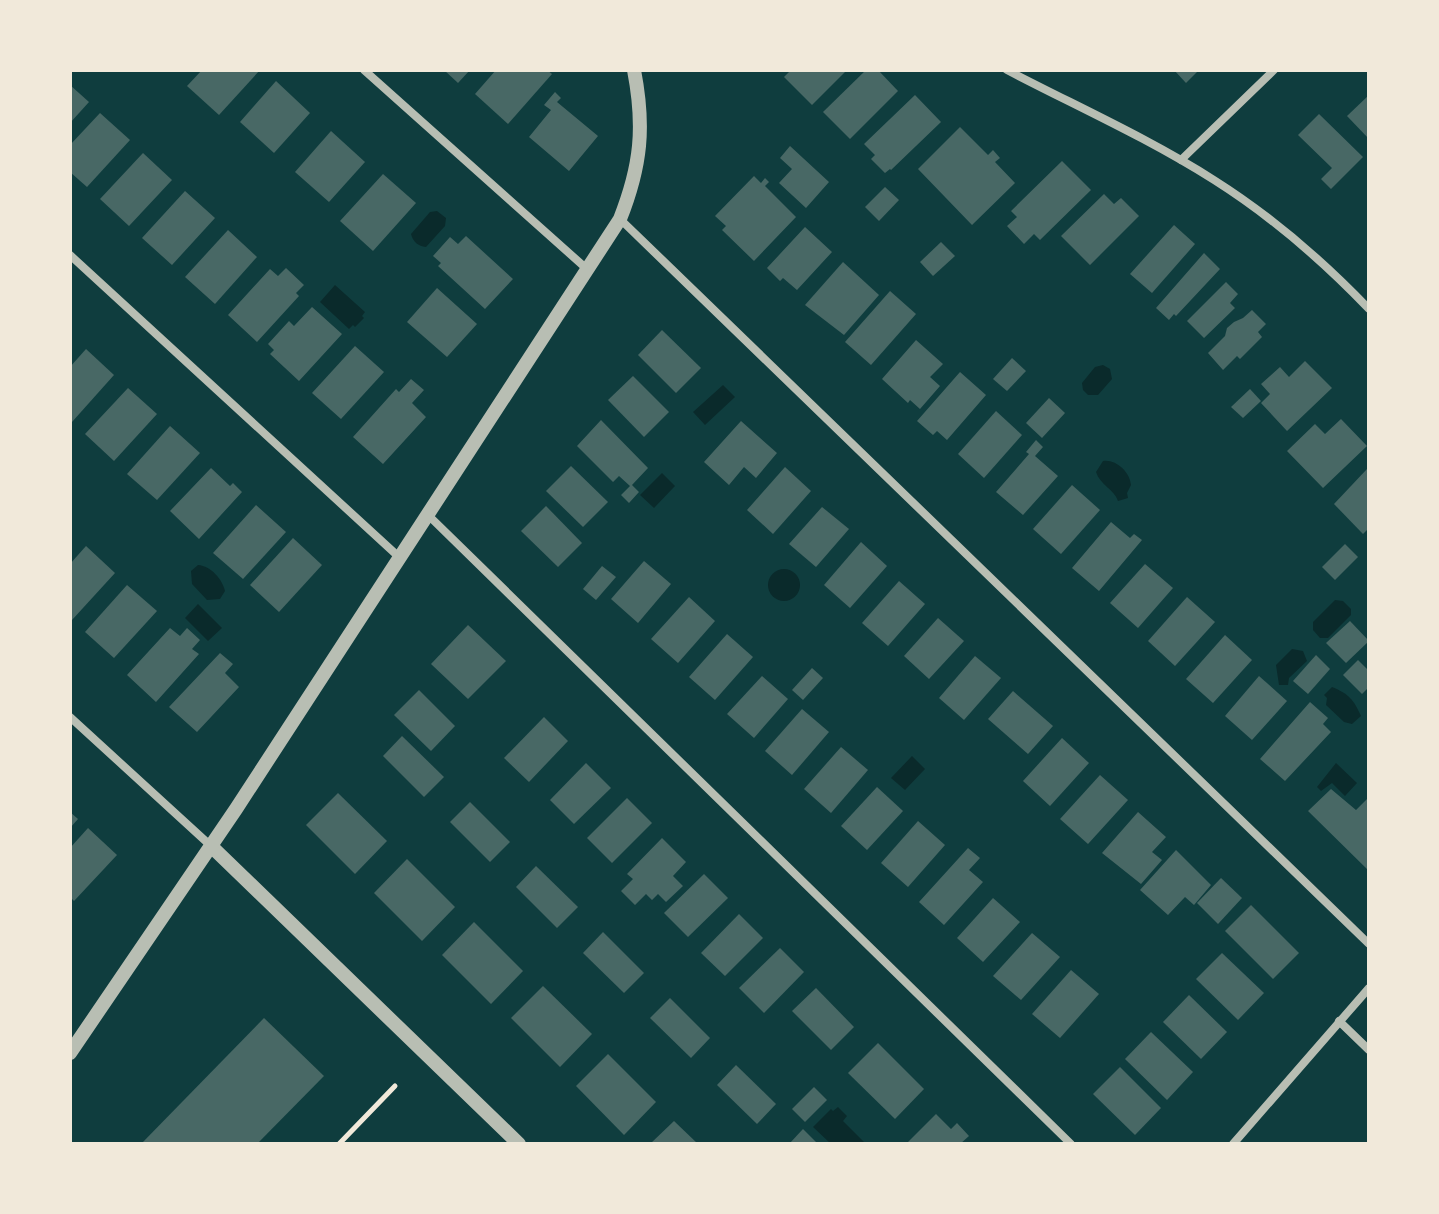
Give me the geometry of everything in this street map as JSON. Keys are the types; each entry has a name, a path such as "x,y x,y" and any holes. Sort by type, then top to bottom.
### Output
{"street":[{"path":"364,70 588,270"},
{"path":"70,1053 211,846 620,219 633,185 641,142 641,103 634,70"},
{"path":"1007,70 1216,181 1284,229 1338,276 1369,309"},
{"path":"1181,160 1274,70"},
{"path":"620,219 1369,944"},
{"path":"70,255 399,557"},
{"path":"427,514 1071,1144"},
{"path":"70,717 211,846 519,1144"},
{"path":"1233,1144 1369,988"},
{"path":"1339,1021 1369,1050"}],"path":[{"path":"339,1144 395,1086"}],"water":[{"path":"437,211 446,218 445,226 426,247 418,245 411,234 430,212"},
{"path":"335,285 365,312 364,318 355,327 353,325 349,329 320,302"},
{"path":"1103,365 1110,369 1112,379 1098,395 1088,395 1082,383 1095,367"},
{"path":"723,385 735,397 705,425 693,412"},
{"path":"1103,461 1113,462 1125,471 1131,485 1128,498 1118,501 1098,476 1096,472"},
{"path":"662,473 675,486 654,508 640,495"},
{"path":"198,565 211,571 221,582 225,591 220,599 207,600 192,584 191,571"},
{"path":"784,569 795,574 800,585 795,596 784,601 773,596 768,585 773,574"},
{"path":"1335,600 1343,601 1351,609 1351,615 1328,638 1320,638 1313,630 1313,622"},
{"path":"198,604 222,628 208,641 185,618"},
{"path":"1292,649 1303,651 1307,661 1289,678 1288,685 1279,685 1276,665"},
{"path":"1332,687 1347,695 1356,706 1361,716 1352,724 1344,722 1326,705 1324,695"},
{"path":"912,756 925,769 905,790 891,778"},
{"path":"1336,763 1357,783 1345,796 1332,783 1321,791 1317,787"},
{"path":"838,1107 847,1116 843,1121 864,1142 831,1144 813,1127 831,1109 833,1111"}],"building":[{"path":"202,70 260,70 219,115 187,86"},
{"path":"444,70 470,70 458,83"},
{"path":"496,70 547,70 552,74 508,124 475,94"},
{"path":"791,70 847,70 812,105 784,77"},
{"path":"866,70 878,70 898,91 850,139 823,112"},
{"path":"1174,70 1199,70 1186,83"},
{"path":"276,81 310,113 274,153 240,122"},
{"path":"70,85 89,102 70,123"},
{"path":"555,92 561,98 557,102 598,136 569,171 529,137 551,110 544,105"},
{"path":"915,95 941,122 885,173 871,159 875,155 864,144"},
{"path":"1369,95 1369,139 1347,116"},
{"path":"100,113 130,140 87,187 70,172 70,145"},
{"path":"1319,114 1363,157 1331,189 1321,179 1332,168 1298,135"},
{"path":"960,127 988,155 993,150 1000,158 995,162 1015,183 972,225 918,169"},
{"path":"331,131 365,162 329,202 295,172"},
{"path":"790,146 829,182 806,208 779,183 792,169 780,158"},
{"path":"143,153 172,180 129,226 100,199"},
{"path":"1062,161 1091,190 1040,240 1034,234 1024,244 1007,226 1017,217 1011,211"},
{"path":"383,174 416,203 373,251 340,221"},
{"path":"754,176 761,183 765,178 769,182 765,186 796,217 754,261 722,230 726,226 715,216"},
{"path":"885,187 899,200 879,221 865,207"},
{"path":"185,191 215,218 172,265 142,238"},
{"path":"1104,194 1114,204 1121,198 1139,216 1090,265 1061,236"},
{"path":"1174,225 1195,244 1152,293 1130,274"},
{"path":"805,227 832,252 797,290 783,278 780,281 767,268"},
{"path":"228,230 257,257 215,304 185,277"},
{"path":"466,236 513,279 485,309 438,266 441,263 433,256 450,237 458,244"},
{"path":"941,242 955,256 933,276 920,262"},
{"path":"1204,253 1220,269 1169,320 1156,308"},
{"path":"843,262 879,295 844,335 805,305"},
{"path":"286,268 304,285 296,293 299,296 257,342 228,315 270,269 278,276"},
{"path":"1226,282 1238,294 1230,303 1235,308 1204,338 1187,321"},
{"path":"437,288 477,324 447,357 407,322"},
{"path":"890,291 916,314 871,365 845,342"},
{"path":"312,307 342,334 299,381 270,354 274,350 268,344 289,321 294,326"},
{"path":"1252,310 1266,324 1258,332 1262,337 1240,359 1237,356 1223,370 1208,353 1225,336 1227,328"},
{"path":"662,330 701,368 676,393 638,355"},
{"path":"916,340 943,364 930,377 940,386 920,409 910,400 908,403 882,379"},
{"path":"355,346 384,372 341,419 312,393"},
{"path":"86,349 114,375 72,422 70,367"},
{"path":"1012,358 1026,371 1007,391 993,379"},
{"path":"1305,361 1332,388 1287,431 1261,403 1270,394 1261,384 1280,367 1289,377"},
{"path":"960,372 986,395 947,440 937,431 933,435 917,421"},
{"path":"633,376 669,412 644,437 608,400"},
{"path":"411,379 424,390 412,403 426,417 383,464 353,437 396,389 399,392"},
{"path":"128,388 157,414 114,461 85,434"},
{"path":"1250,389 1261,401 1243,418 1231,407"},
{"path":"1049,398 1065,413 1042,438 1026,423"},
{"path":"996,411 1022,435 984,478 958,454"},
{"path":"1341,419 1367,446 1323,488 1287,451 1315,424 1325,434"},
{"path":"601,420 648,468 632,485 639,492 629,503 621,495 630,486 619,476 613,482 577,446"},
{"path":"741,421 777,453 756,478 744,467 729,485 704,462"},
{"path":"170,426 200,453 157,500 127,474"},
{"path":"1036,440 1043,447 1035,456 1058,476 1023,515 996,492 1029,454 1026,452"},
{"path":"571,466 608,502 583,527 546,491"},
{"path":"785,467 811,491 773,534 747,510"},
{"path":"211,468 230,486 233,483 242,492 199,539 170,511"},
{"path":"1367,469 1369,528 1363,534 1334,504"},
{"path":"1072,485 1100,510 1061,554 1033,529"},
{"path":"256,505 286,532 243,579 213,553"},
{"path":"546,506 582,543 558,567 521,531"},
{"path":"822,507 849,529 816,567 789,544"},
{"path":"1111,522 1130,538 1134,534 1142,540 1099,591 1072,568"},
{"path":"293,538 322,565 279,612 250,585"},
{"path":"861,542 887,566 850,608 824,585"},
{"path":"1345,544 1358,557 1335,580 1322,567"},
{"path":"86,546 115,573 72,620 70,564"},
{"path":"644,561 671,584 638,623 611,599"},
{"path":"1145,564 1173,588 1138,628 1110,603"},
{"path":"602,566 616,577 596,600 583,589"},
{"path":"899,581 925,604 888,646 862,623"},
{"path":"127,585 157,611 114,658 85,632"},
{"path":"689,597 715,621 678,663 651,639"},
{"path":"1187,597 1215,622 1175,666 1148,641"},
{"path":"938,618 964,641 929,679 904,656"},
{"path":"1350,621 1369,641 1346,663 1326,643"},
{"path":"468,625 506,661 468,699 431,664"},
{"path":"170,628 180,636 187,628 200,640 192,649 199,654 156,702 127,675"},
{"path":"727,634 753,657 715,700 689,677"},
{"path":"1225,635 1252,660 1213,703 1186,679"},
{"path":"220,653 233,664 225,673 239,687 197,732 169,707"},
{"path":"1316,655 1330,669 1308,694 1293,681"},
{"path":"975,656 1001,678 964,720 939,698"},
{"path":"1358,660 1369,671 1369,687 1362,694 1343,675"},
{"path":"812,668 823,678 803,700 792,690"},
{"path":"762,676 788,699 754,738 727,714"},
{"path":"1259,676 1287,701 1252,740 1225,716"},
{"path":"419,690 455,726 431,751 394,715"},
{"path":"1013,691 1053,726 1028,754 988,719"},
{"path":"1310,702 1328,718 1323,724 1331,732 1285,781 1260,759"},
{"path":"802,709 829,732 792,775 765,751"},
{"path":"544,717 568,741 529,782 504,758"},
{"path":"402,736 444,777 424,797 383,756"},
{"path":"1062,738 1089,763 1050,806 1023,781"},
{"path":"841,747 868,770 831,813 804,789"},
{"path":"586,763 611,788 574,824 550,800"},
{"path":"1100,775 1128,800 1088,844 1060,819"},
{"path":"877,787 903,811 867,850 841,826"},
{"path":"1331,789 1356,810 1369,797 1369,871 1308,811"},
{"path":"338,793 387,841 355,874 306,825"},
{"path":"627,798 652,823 612,863 587,838"},
{"path":"470,802 510,842 490,862 450,822"},
{"path":"70,812 78,819 70,828"},
{"path":"1138,812 1166,837 1152,852 1162,860 1141,884 1102,853"},
{"path":"918,821 945,845 908,887 881,863"},
{"path":"88,828 117,855 74,901 70,897 70,848"},
{"path":"662,838 686,862 673,876 683,886 666,902 658,894 652,900 646,894 635,905 621,891 633,879 627,874"},
{"path":"968,848 980,858 969,870 983,882 944,925 919,902"},
{"path":"1176,850 1211,885 1194,905 1185,897 1168,915 1140,890"},
{"path":"407,859 455,907 422,941 374,893"},
{"path":"536,866 578,907 557,928 516,887"},
{"path":"704,874 728,898 688,937 664,913"},
{"path":"1221,878 1242,898 1218,924 1197,903"},
{"path":"993,898 1020,922 983,962 957,938"},
{"path":"1251,905 1299,953 1273,979 1225,931"},
{"path":"739,914 763,938 725,976 701,953"},
{"path":"474,922 523,971 491,1004 442,955"},
{"path":"603,932 644,973 624,993 583,953"},
{"path":"1032,933 1060,957 1021,1000 993,976"},
{"path":"780,948 804,972 764,1013 739,988"},
{"path":"1222,953 1264,993 1238,1020 1196,979"},
{"path":"1071,970 1099,994 1060,1038 1032,1014"},
{"path":"543,986 592,1034 560,1067 511,1018"},
{"path":"816,988 854,1027 831,1050 792,1011"},
{"path":"1189,995 1227,1032 1201,1059 1163,1022"},
{"path":"670,998 710,1038 691,1058 650,1018"},
{"path":"264,1018 324,1076 257,1144 141,1144"},
{"path":"1151,1032 1193,1072 1167,1100 1125,1059"},
{"path":"878,1043 924,1089 895,1119 848,1073"},
{"path":"608,1054 656,1102 624,1135 576,1086"},
{"path":"736,1065 776,1104 757,1124 717,1085"},
{"path":"1120,1067 1161,1108 1135,1135 1093,1094"},
{"path":"814,1087 827,1100 805,1122 792,1109"},
{"path":"936,1114 951,1129 957,1123 969,1136 960,1144 906,1144"},
{"path":"674,1121 698,1144 650,1144"},
{"path":"803,1129 818,1144 789,1144"}]}
